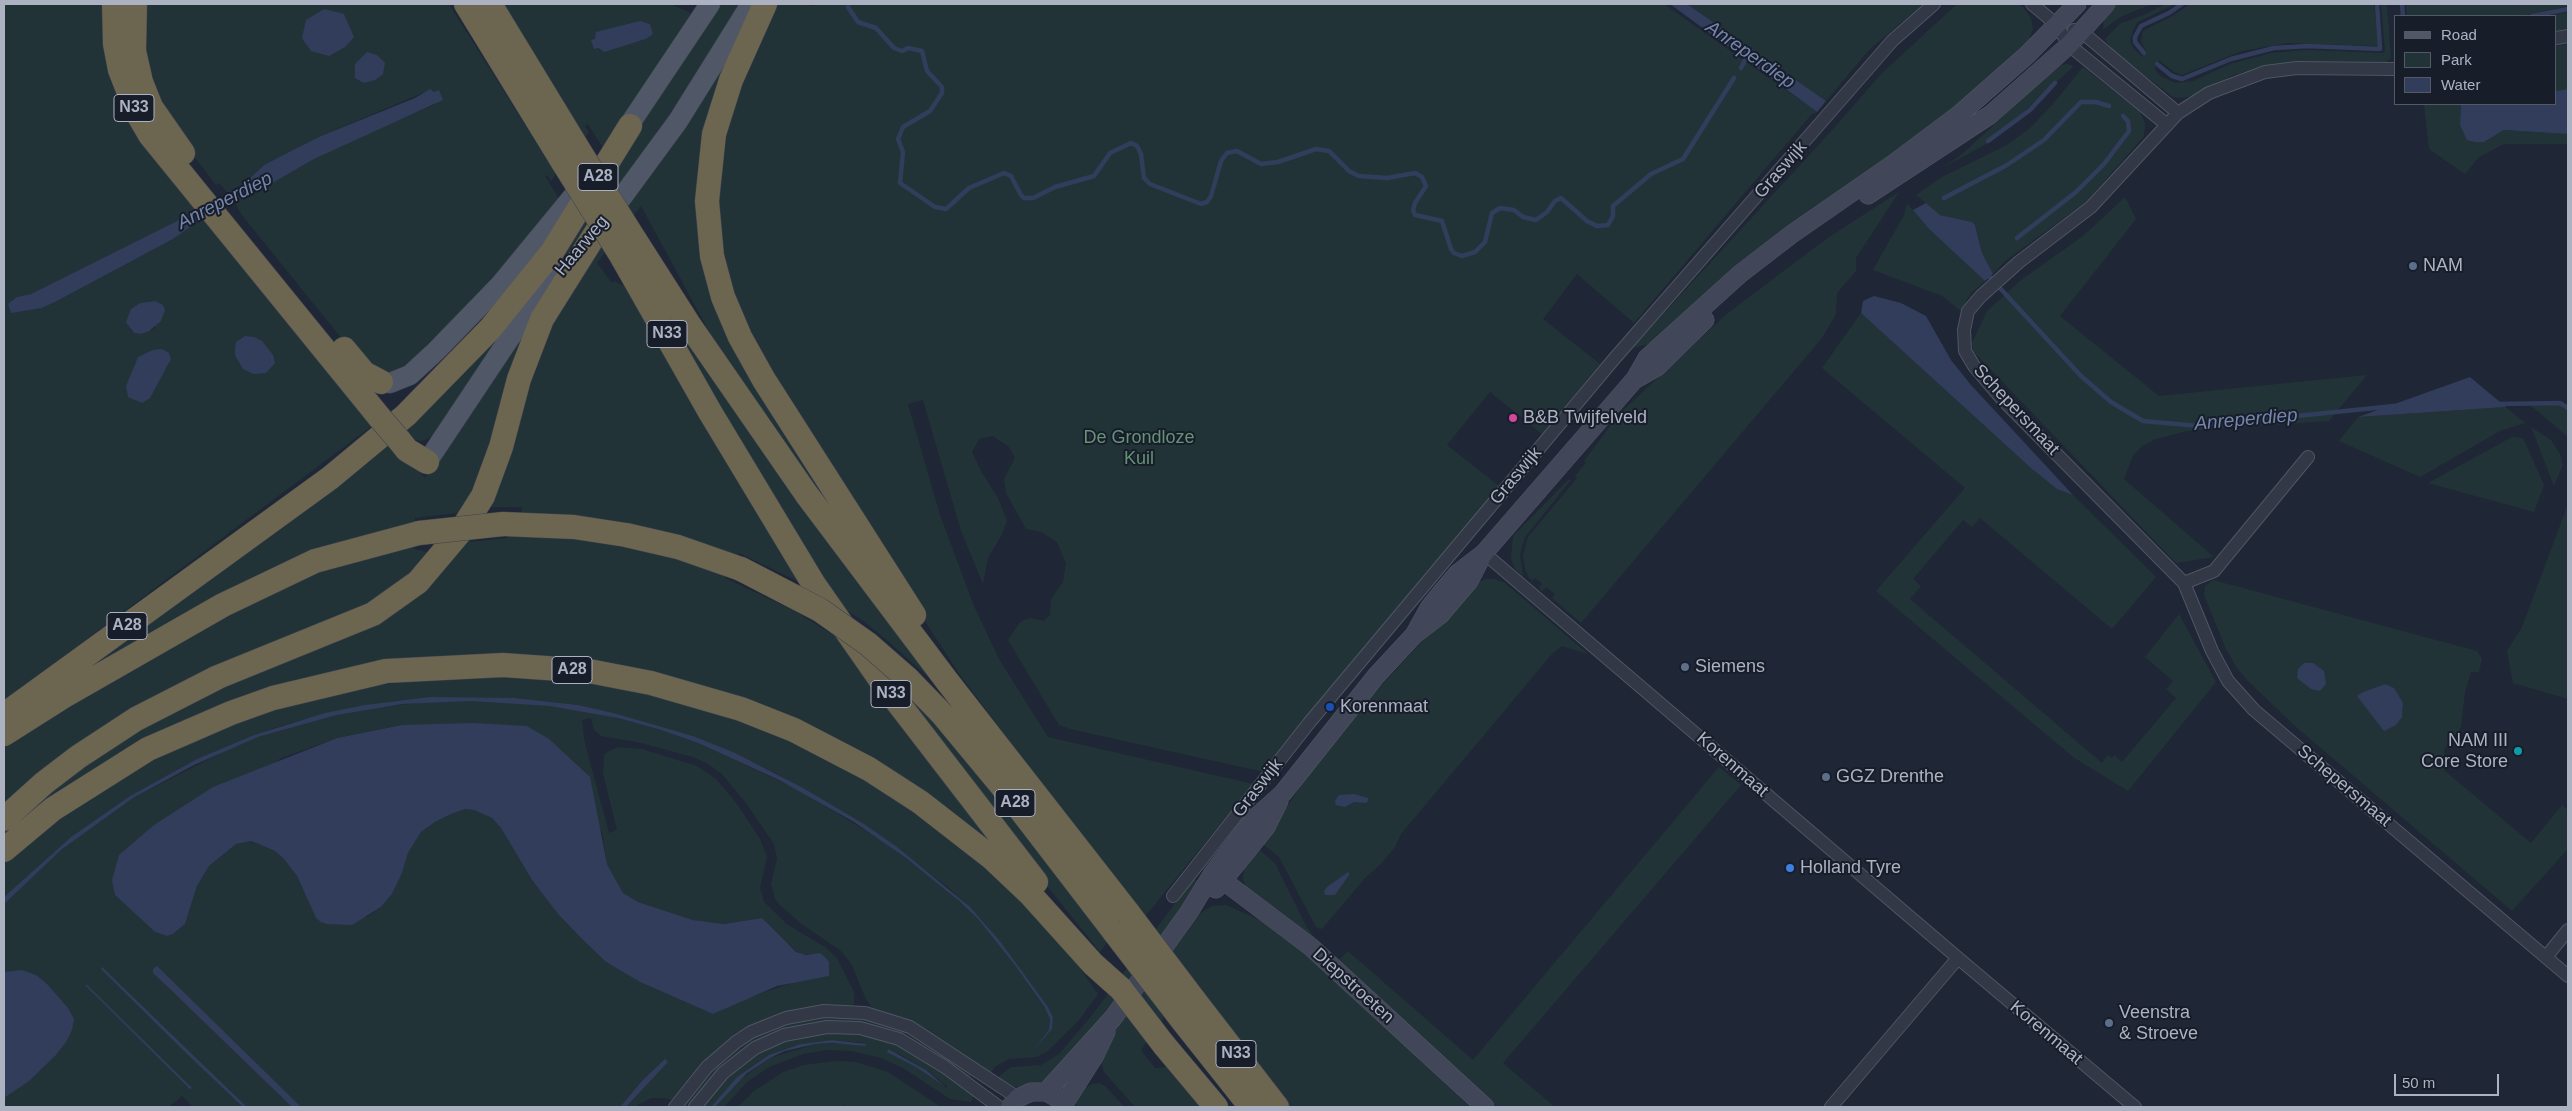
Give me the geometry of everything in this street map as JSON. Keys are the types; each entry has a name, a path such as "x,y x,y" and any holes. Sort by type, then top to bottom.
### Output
{"highway":[{"name":"N33","path":"114,4 115,44 120,70 127,91 150,135 204,191 357,366 381,382"},
{"name":"N33","path":"135,4 134,51 141,82 151,107 204,191"},
{"name":"N33","path":"458,4 571,156"},
{"name":"N33","path":"466,4 498,58"},
{"name":"N33","path":"490,4 571,156 628,248 710,412 813,583 882,682 1095,962"},
{"name":"N33","path":"765,4 731,80 721,109 711,153 707,201 708,231 723,297 740,337 759,372 916,619 947,681"},
{"name":"A28","path":"4,715 330,478 406,415 490,329 552,252 630,126"},
{"name":"N33","path":"228,220 380,418 407,450 427,462"},
{"path":"4,819 58,773 136,719 209,681 373,614 418,582 461,531 483,496 501,447 519,379 539,326 604,220"},
{"name":"N33","path":"628,248 688,323 807,495 947,681 1122,924"},
{"name":"A28","path":"4,734 64,696 222,605 315,561 365,546 419,533 502,524 574,527 626,535 678,547 740,569 820,610 868,644 908,679 943,715 1006,791 1122,924 1188,1010 1251,1107"},
{"name":"A28","path":"4,850 53,809 148,749 230,713 273,698 386,671 503,664 566,669 651,683 714,699 769,719 847,756 920,802 992,858 1030,894 1121,989"},
{"name":"N33","path":"1121,989 1164,1045 1216,1107"},
{"name":"N33","path":"1188,1010 1277,1107"}],"main road":[{"name":"Haarweg","path":"381,382 390,383 410,375 458,329 542,236 630,126 710,4"},
{"name":"Haarweg","path":"427,462 509,339 571,257 604,220 678,122 751,4"},
{"name":"Graswijk","path":"1046,1092 1113,1018 1189,912 1209,897 1217,877 1255,818 1283,793 1342,717 1414,635 1429,608 1458,573 1484,553 1636,379 1647,358 1740,274 1792,234 1893,164 1954,118 2001,78 2078,4"},
{"name":"Graswijk","path":"1636,379 1657,367 1722,304 1782,254 1840,213 1990,115 2069,45 2106,4"},
{"name":"Diepstroeten","path":"1217,877 1332,965 1485,1107"},
{"name":"Graswijk","path":"1064,1106 1094,1057 1113,1018"},
{"path":"1014,1103 1031,1092 1046,1092 1064,1106"}],"street":[{"name":"Graswijk","path":"1173,896 1309,723 1614,359 1882,53 1934,4"},
{"path":"2032,4 2057,25 2069,45 2166,124"},
{"path":"2057,25 2082,32 2178,113"},
{"name":"Schepersmaat","path":"2394,69 2297,68 2265,72 2209,93 2178,113 2091,207 2005,274 1980,296 1968,311 1964,330 1965,351 1974,366 2002,399 2184,583 2212,651 2228,680 2254,710 2568,976"},
{"path":"2184,583 2214,571 2308,457"},
{"name":"Korenmaat","path":"1484,553 2135,1107"},
{"path":"2546,957 2568,930"},
{"path":"1831,1107 1958,958"},
{"path":"675,1107 714,1060 751,1032 786,1018 805,1014 842,1011 877,1015 910,1027 1014,1103"},
{"path":"695,1107 719,1076 749,1052 784,1035 827,1027 860,1028 899,1039 945,1067 999,1107"}],"green space":[{"path":"4,4 104,4 102,18 110,80 129,123 163,170 199,210 31,294 17,297 8,304 11,312 42,308 57,301 173,239 205,217 376,423 4,701","holes":["155,301 155,328 141,334 134,333 130,329 131,309 140,303","135,363 169,364 158,380 126,386 132,375"]},
{"path":"145,4 449,4 556,174 551,181 547,175 545,176 561,202 519,253 410,368 390,375 355,355 241,214 233,200 264,188 314,159 388,124 434,105 436,103 434,92 425,92 321,136 264,165 246,182 228,193 219,183 216,185 176,133 145,68"},
{"path":"496,4 670,4 691,13 603,148 588,124 585,126 589,132 581,143","holes":["643,22 650,24 652,33 644,40 600,51 598,48 595,39 597,32"]},
{"path":"718,4 743,4 692,86 624,182 433,436 422,441 412,439 413,437 406,434 401,428 429,402"},
{"name":"De Grondloze Kuil","path":"770,4 808,4 810,6 821,4 1664,4 1817,112 1811,115 1634,323 1577,274 1543,319 1600,364 1542,434 1490,392 1447,445 1499,486 1264,772 1059,725 1008,640 1020,622 1030,618 1044,621 1050,615 1051,599 1063,582 1066,563 1057,542 1041,532 1026,529 1006,493 1004,479 1015,458 1009,447 993,436 979,439 972,452 981,471 998,498 1007,521 1001,536 988,558 983,584 961,531 923,400 908,404 940,515 974,606 999,659 1048,737 1253,784 1143,919 960,675 889,566 738,316 716,241 719,136"},
{"path":"1687,4 1923,4 1869,50 1826,101"},
{"path":"1957,4 2017,4 2023,7 2031,18 2033,29 2025,52 1658,342 1632,348 1835,127 1881,74"},
{"path":"2112,4 2152,4 2120,17 2103,30 2104,16"},
{"path":"2165,4 2175,4 2138,22 2133,30 2130,41 2134,49 2142,57 2147,53 2141,41 2143,31 2174,15 2190,4 2374,4 2378,46 2288,43 2242,51 2182,75 2174,72 2160,61 2155,63 2155,70 2162,77 2175,83 2193,81 2230,64 2271,53 2306,50 2383,53 2385,50 2381,4 2387,4 2391,58 2386,62 2298,61 2269,65 2231,76 2193,96 2173,97 2113,51 2105,39 2121,23 2144,15"},
{"path":"2406,4 2568,4 2568,6 2525,15 2407,15"},
{"path":"2568,12 2568,28 2557,31 2557,15 2553,15"},
{"path":"2568,44 2568,89 2557,91 2557,46"},
{"path":"729,57 725,81 709,265 912,620 743,394 641,206 597,263 612,283 614,281 624,286 808,586 739,553 737,556 522,513 522,507 485,507 470,542 507,538 508,535 623,540 726,575 725,578 793,610 838,638 867,682 872,679 1018,870 878,766 560,662 263,696 4,841 4,832 45,789 152,715 346,632 457,545 547,320"},
{"path":"2067,64 2074,66 1992,141 1942,168 1961,155 2056,66"},
{"path":"2083,67 2140,112 2145,123 2144,136 2086,202 2005,261 1993,274 1982,253 1976,227 1972,222 1940,215 1916,195 1942,177 2007,145 2030,128 2053,104"},
{"path":"2424,105 2461,105 2460,125 2484,142 2504,130 2568,134 2568,144 2504,144 2479,157 2465,174 2429,149"},
{"path":"1899,192 1856,258 1856,271 1837,293 1836,314 1822,338 1581,623 1552,598 1555,594 1546,587 1542,591 1539,588 1542,584 1535,578 1532,581 1529,578 1525,569 1523,555 1528,537 1577,478 1575,476 1586,463 1584,461 1619,414 1728,313 1826,239"},
{"path":"2125,197 2136,219 2060,316 2159,396 2367,375 2329,421 2187,431 2156,439 2142,446 2133,456 2124,479 2214,557 2176,563 1973,351 1972,343 1987,311 2021,280 2083,236"},
{"path":"1907,203 1929,229 1985,281 1970,294 1961,311 1942,296 1873,270 1904,215"},
{"path":"629,250 939,687 862,620 834,603"},
{"path":"541,307 466,512 415,518 415,522 410,524 324,547 280,564 230,588 66,682 366,463 370,463 368,461 387,440 425,478"},
{"path":"1861,313 2032,469 2057,489 2073,495 2156,577 2112,629 1980,518 1972,527 1963,520 1913,579 1921,586 1910,599 2102,763 2108,755 2112,758 2114,755 2122,762 2176,698 2166,689 2173,681 2145,657 2179,614 2216,682 2128,791 2073,757 1876,591 1965,488 1822,368"},
{"path":"2560,403 2568,408 2568,437 2530,405"},
{"path":"2506,407 2525,423 2500,431 2420,477 2339,441 2358,417"},
{"path":"2531,427 2551,440 2560,454 2563,465 2554,486"},
{"path":"2512,437 2523,438 2544,485 2534,512 2428,483"},
{"path":"1569,479 1571,480 1525,537 1520,554 1523,576 1515,569 1511,558 1513,536"},
{"path":"2568,504 2568,699 2513,683 2507,651 2522,627"},
{"path":"412,548 429,553 397,591 256,656 4,812 4,742 49,710 321,565"},
{"path":"1485,579 1495,579 1505,583 1588,654 1562,646 1551,655 1401,834 1395,847 1381,864 1366,877 1322,929 1316,927 1279,857 1260,842 1293,798 1314,765 1369,699 1474,585","holes":["1348,872 1350,874 1338,891 1324,891"]},
{"path":"2213,580 2477,651 2482,659 2479,672 2471,672 2465,692 2461,727 2444,750 2444,770 2531,843 2562,805 2568,810 2568,849 2512,911 2295,726 2248,681 2236,667 2226,649 2204,595 2205,586","holes":["2385,684 2403,703 2402,717 2358,697 2363,692"]},
{"path":"459,676 539,677 637,689 774,731 877,784 963,846 1026,906 1083,968 1081,970 1098,994 1079,1020 1048,1051 1037,1057 1009,1059 996,1066 990,1074 872,1009 852,965 841,951 799,922 775,899 771,884 777,859 774,844 746,803 722,774 708,764 693,757 637,742 601,736 594,730 591,718 582,720 584,739 609,833 617,830 603,773 604,755 617,747 642,749 697,766 716,779 737,804 760,839 767,857 760,888 764,902 788,925 825,947 837,958 854,992 854,1004 736,1035 702,1064 674,1101 664,1098 651,1098 634,1107 626,1107 668,1062 641,1082 620,1107 301,1107 153,970 292,1107 247,1107 102,967 243,1107 193,1107 182,1096 169,1107 4,1107 4,1098 42,1069 71,1014 36,975 4,972 4,904 31,876 61,850 133,798 227,750 258,737 337,715 364,709 435,701 508,701 573,708 618,718 698,743 799,790 881,840 938,882 978,919 1014,964 1044,1006 1050,1019 1049,1030 1031,1053 1052,1029 1053,1017 1048,1007 985,923 949,888 864,824 775,773 693,736 578,705 515,698 396,701 290,723 254,735 197,759 130,796 71,837 4,897 4,864 78,805 135,769 181,745 270,709 361,687","holes":["402,725 602,832 607,864 623,893 638,902 693,920 724,924 762,918 781,939 800,954 820,954 829,976 798,981 750,997 713,1014 640,982 606,962 582,939 558,914 532,880 501,828 492,818 474,810 465,809 451,814 421,832 408,853 402,873 392,894 381,907 367,917 316,918 297,876 284,859 275,851 250,841 236,844 209,866 197,886 185,924 173,934 167,936 155,932 115,895 281,758 337,738","86,985 191,1088 190,1088"]},
{"path":"899,689 917,696 1111,937 1100,952 1035,871"},
{"path":"1719,767 1741,785 1503,1063 1555,1107 1497,1107 1338,961 1348,951 1473,1060"},
{"path":"1256,847 1275,863 1306,926 1315,938 1312,939 1247,889 1243,880 1244,868"},
{"path":"1193,879 1197,880 1198,886 1109,1010 1045,1083 1015,1087 997,1078 1011,1067 1041,1065 1059,1054 1093,1014"},
{"path":"1226,905 1262,921 1295,944 1385,1025 1470,1107 1283,1107 1190,980 1141,1050 1155,1068 1168,1067 1201,1107 1135,1107 1104,1072 1099,1054 1104,1042 1197,915 1212,906"},
{"path":"812,1017 863,1017 917,1036 972,1074 969,1079 924,1048 830,1021 789,1029 741,1051 718,1070 689,1107 682,1105 704,1076 732,1049 768,1029"},
{"path":"820,1032 852,1032 892,1042 913,1052 974,1095 971,1102 950,1099 903,1068 881,1058 852,1051 826,1050 803,1054 769,1067 747,1082 724,1107 715,1107 735,1083 770,1058 816,1044 865,1043 832,1040 800,1044 769,1055 737,1077 711,1107 701,1107 738,1065 773,1044","holes":["894,1051 926,1070 947,1086 946,1088"]},
{"path":"835,1061 856,1062 888,1072 941,1107 849,1107 844,1105 842,1107 738,1107 754,1091 783,1072 804,1065"},
{"path":"1099,1083 1105,1086 1125,1107 1075,1107 1079,1091 1092,1084"}],"water":[{"path":"1670,4 1687,4 1826,101 1817,112"},
{"path":"324,9 344,14 354,37 345,47 329,56 311,51 302,38 306,20"},
{"path":"640,21 650,24 653,34 646,39 604,52 598,48 594,49 591,40 595,39 596,32"},
{"path":"367,52 377,55 385,63 383,74 375,80 364,83 355,78 355,64"},
{"path":"430,89 434,92 439,90 443,100 314,159 264,188 233,200 228,193 246,182 264,165 291,151 321,136 415,98"},
{"path":"2568,89 2568,134 2504,130 2484,142 2475,142 2467,140 2460,125 2461,105 2557,105 2557,91"},
{"path":"1926,203 1940,215 1972,222 1975,225 1982,253 1993,274 1985,281 1929,229 1913,210"},
{"path":"199,210 205,217 173,239 42,308 11,313 8,304 17,297 31,294"},
{"path":"1874,296 1901,303 1926,316 1951,360 1971,385 2073,495 2057,489 2032,469 1861,313 1863,301"},
{"path":"155,301 163,305 165,310 161,321 149,331 141,334 134,333 126,322 131,309 140,303"},
{"path":"245,336 254,337 262,341 273,355 275,363 266,373 253,374 243,369 235,355 236,342"},
{"path":"162,349 169,353 171,359 150,398 142,403 128,397 126,386 138,357 153,350"},
{"path":"2470,377 2506,407 2358,417"},
{"path":"2304,663 2313,663 2324,671 2326,684 2320,691 2311,689 2297,678 2298,669"},
{"path":"2385,684 2394,688 2403,703 2402,717 2396,725 2384,731 2357,696"},
{"path":"430,697 515,698 578,705 613,713 693,736 735,753 803,788 864,824 897,847 970,907 999,940 1048,1007 1053,1017 1052,1029 1031,1053 1049,1030 1050,1019 1044,1006 1014,964 978,919 958,900 906,858 854,822 779,780 698,743 618,718 550,706 471,701 402,704 337,715 258,737 194,765 133,798 61,850 4,904 4,897 71,837 130,796 197,759 254,735 325,713 365,705"},
{"path":"473,723 527,726 549,739 590,777 607,864 623,893 638,902 693,920 724,924 762,918 796,952 806,955 820,953 825,957 829,962 829,976 777,986 713,1014 640,982 606,962 582,939 558,914 532,880 501,828 492,818 474,810 465,809 451,814 421,832 408,853 402,873 392,894 381,907 352,925 327,924 316,918 297,876 284,859 275,851 251,841 236,844 209,866 197,886 185,924 173,934 167,936 155,932 115,895 112,880 119,855 154,825 213,787 337,738 402,725"},
{"path":"1354,794 1368,798 1368,801 1366,803 1354,802 1345,807 1336,805 1335,801 1339,795"},
{"path":"1348,872 1350,874 1335,895 1325,895 1324,891 1327,887"},
{"path":"157,966 301,1107 292,1107 153,973 153,969"},
{"path":"102,967 247,1107 243,1107 185,1052 101,969"},
{"path":"22,970 36,975 47,984 68,1008 74,1019 72,1030 66,1042 55,1056 29,1081 4,1098 4,972"},
{"path":"85,985 87,985 192,1088 190,1089"},
{"path":"832,1040 866,1044 865,1046 833,1043 816,1044 785,1051 770,1058 746,1074 715,1107 711,1107 737,1077 769,1055 800,1044"},
{"path":"888,1049 926,1070 947,1088 916,1067 887,1052"},
{"path":"665,1059 668,1062 626,1107 620,1107 641,1082"}],"waterway":[{"path":"2144,53 2135,42 2135,37 2141,26 2169,13 2182,4"},
{"path":"2157,64 2172,76 2182,79 2231,59 2274,48 2308,46 2380,49 2377,4"},
{"path":"2402,4 2403,15"},
{"path":"848,7 858,22 876,28 894,48 902,51 908,48 922,51 927,71 942,87 942,93 930,111 903,127 898,139 903,152 900,183 935,207 946,209 969,188 1004,173 1011,176 1024,198 1033,198 1055,187 1094,176 1110,153 1131,143 1137,146 1141,154 1144,178 1150,184 1201,204 1207,202 1211,196 1221,161 1227,153 1237,151 1261,164 1278,162 1316,149 1329,151 1349,171 1359,176 1387,178 1415,173 1422,177 1426,186 1415,203 1413,210 1415,215 1442,221 1451,249 1454,253 1462,256 1475,252 1485,242 1492,213 1500,208 1514,210 1523,217 1536,220 1547,212 1555,201 1561,198 1587,221 1597,226 1608,225 1613,216 1613,206 1651,174 1683,159 1734,78"},
{"path":"2537,15 2568,9"},
{"path":"1741,68 1747,56"},
{"path":"1988,141 2030,110 2055,83"},
{"path":"1944,198 2007,165 2044,140 2081,102 2096,102 2109,106"},
{"path":"2017,238 2076,192 2104,164 2129,131 2128,121 2123,116"},
{"name":"Anreperdiep","path":"217,205 234,195"},
{"name":"Anreperdiep","path":"1986,273 2081,376 2111,402 2143,421 2199,426 2394,406"},
{"name":"Anreperdiep","path":"2497,404 2560,403 2568,408"}],"place":[{"name":"NAM","path":"2413,266"},
{"name":"B&B Twijfelveld","path":"1513,418"},
{"name":"Siemens","path":"1685,667"},
{"name":"Korenmaat","path":"1330,707"},
{"name":"NAM III Core Store","path":"2518,751"},
{"name":"GGZ Drenthe","path":"1826,777"},
{"name":"Holland Tyre","path":"1790,868"},
{"name":"Veenstra & Stroeve","path":"2109,1023"}]}
